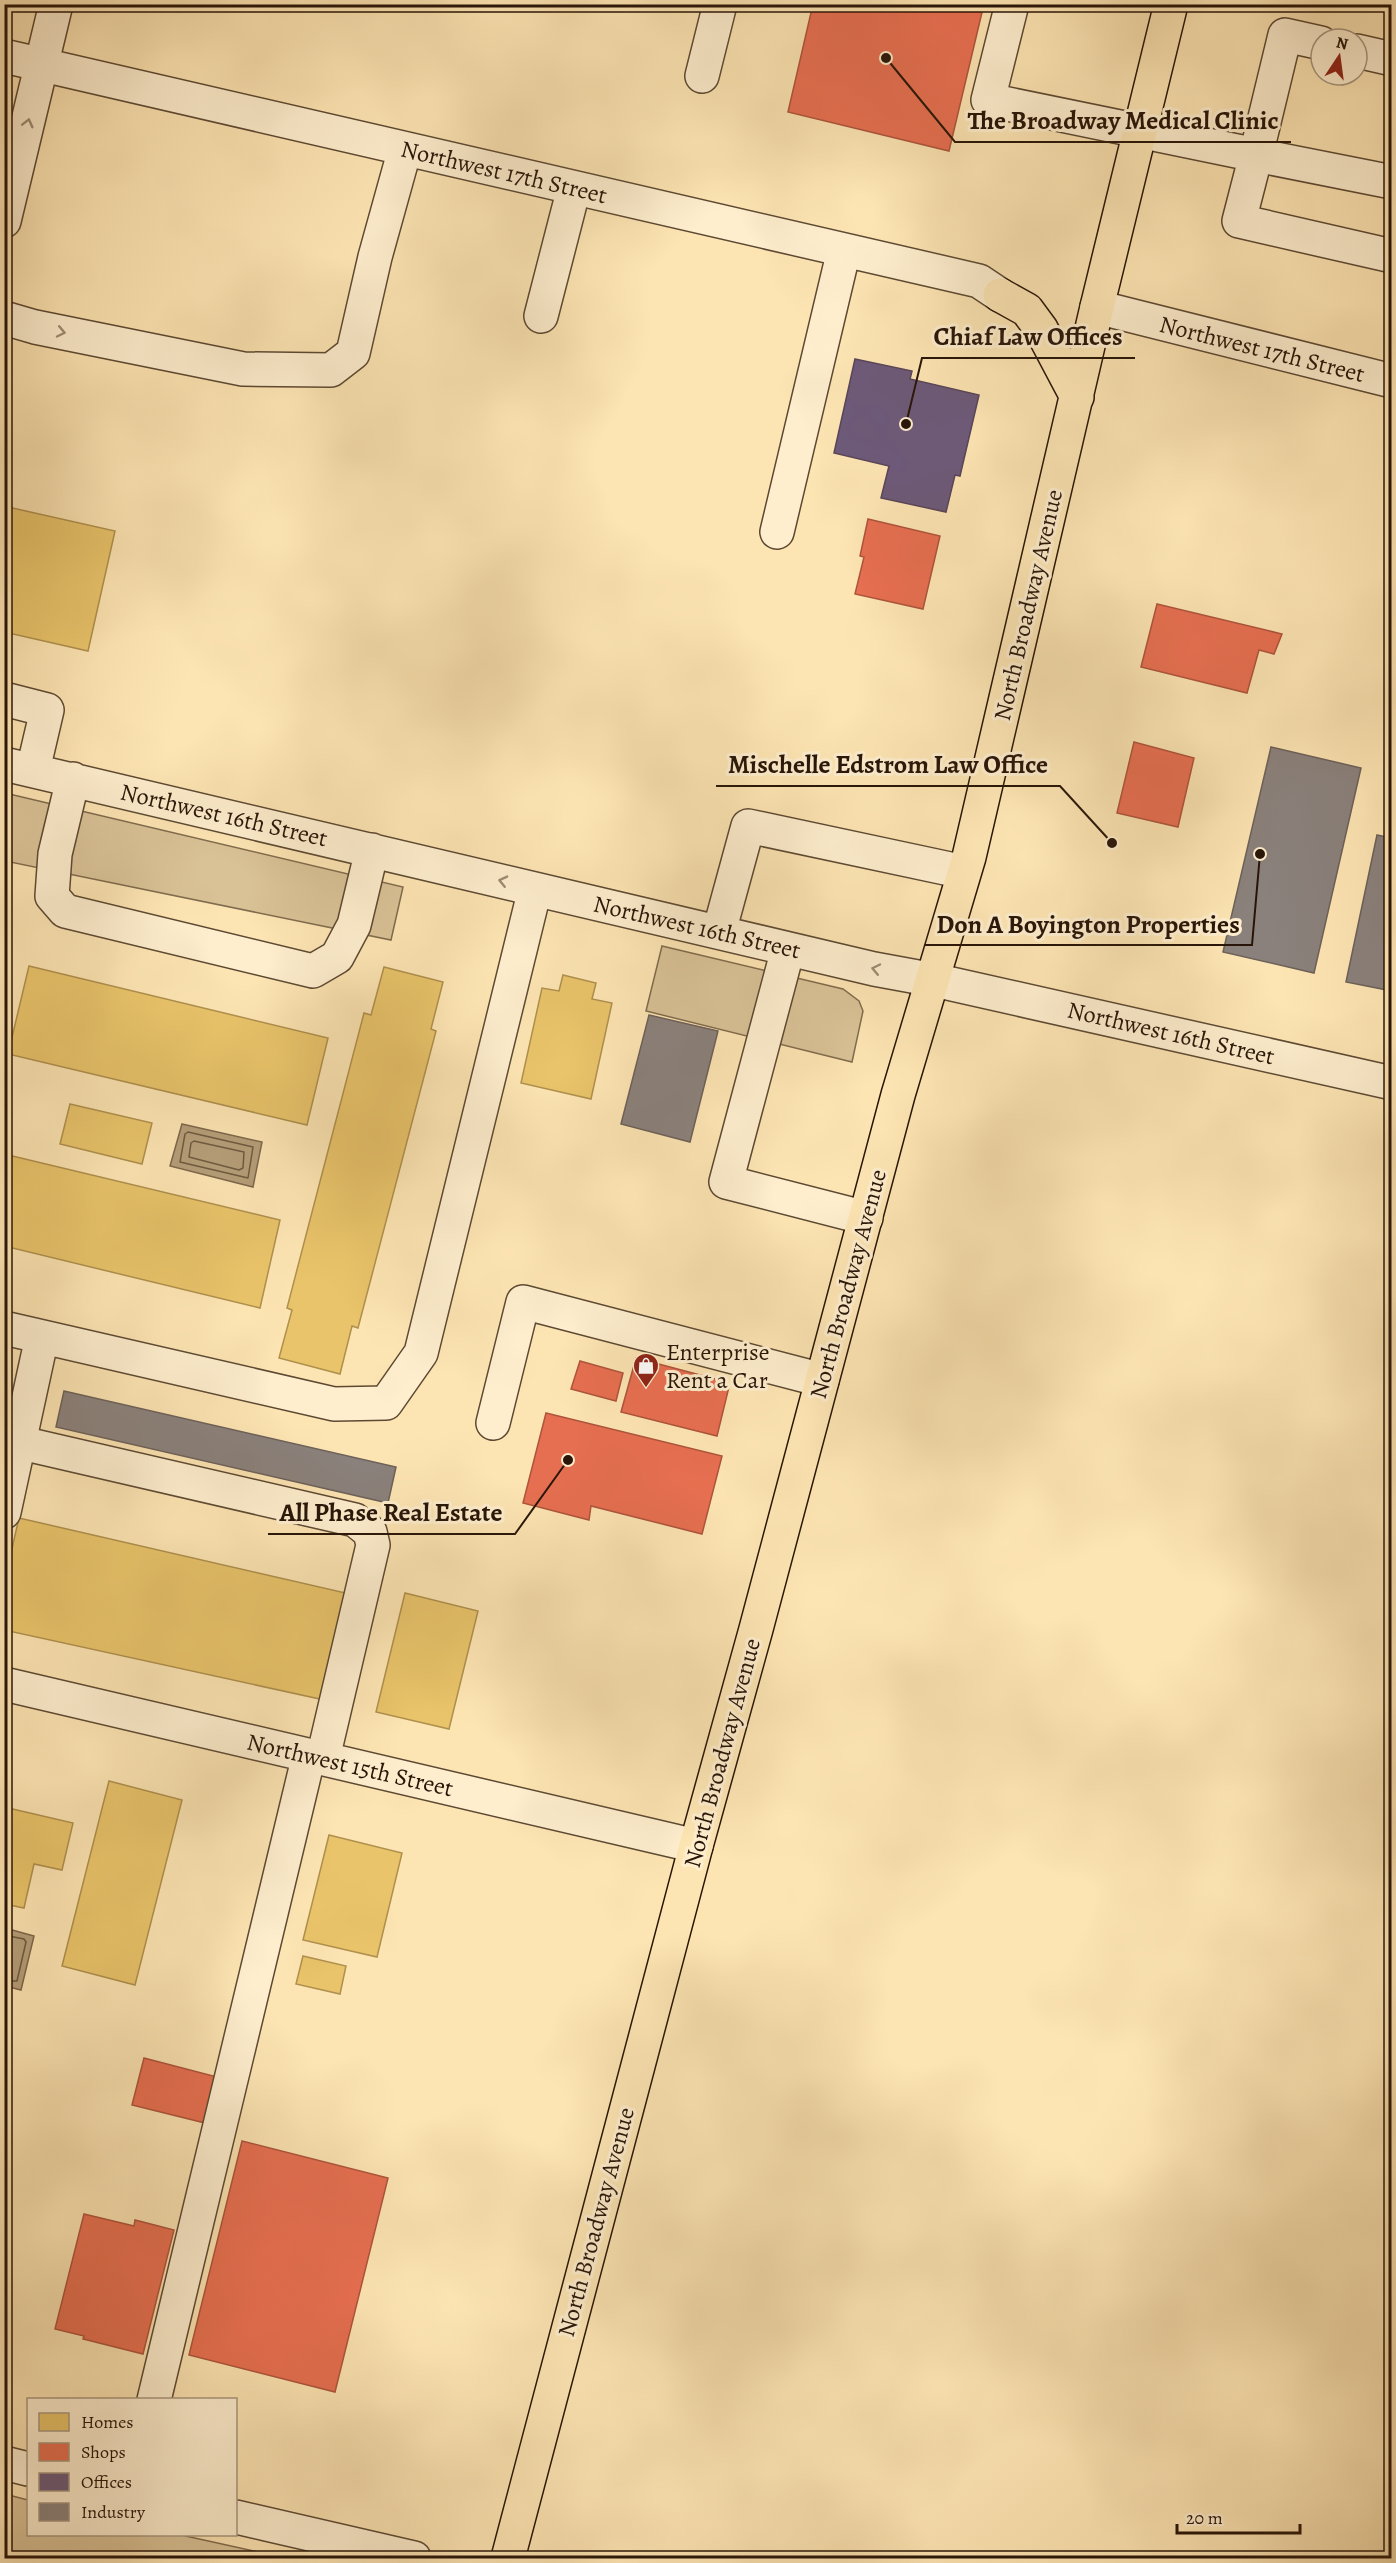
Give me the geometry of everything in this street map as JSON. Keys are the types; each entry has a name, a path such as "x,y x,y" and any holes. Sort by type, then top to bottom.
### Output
{"main road":[{"name":"North Broadway Avenue","path":"508,2559 696,1846 898,1095 934,980 964,872 1171,4"},
{"path":"1000,295 1027,310 1041,329 1077,397"}],"street":[{"path":"4,221 56,4"},
{"path":"702,76 720,4"},
{"path":"1012,4 988,100 1392,182"},
{"path":"1309,40 1285,35 1239,221 1392,256"},
{"path":"1369,54 1392,59"},
{"name":"Northwest 17th Street","path":"4,56 979,281 1000,295"},
{"path":"4,318 35,327 243,369 331,370 353,353 375,257 405,149"},
{"path":"541,316 574,188"},
{"path":"777,532 844,250"},
{"name":"Northwest 17th Street","path":"1097,307 1392,381"},
{"path":"4,699 47,710 19,767"},
{"name":"Northwest 16th Street","path":"19,767 874,969 934,980 1392,1083"},
{"path":"74,779 55,854 52,896 65,910 313,971 337,957 354,925 372,850"},
{"path":"719,932 748,826 964,872"},
{"path":"4,1328 334,1404 386,1403 421,1353 535,889"},
{"path":"788,949 726,1182 866,1218"},
{"path":"493,1423 523,1302 822,1380"},
{"path":"4,1512 12,1440 42,1337"},
{"path":"12,1440 356,1520 370,1532 373,1545 362,1598 316,1756 154,2398"},
{"name":"Northwest 15th Street","path":"4,1684 696,1846"},
{"path":"4,2463 27,2469"},
{"path":"237,2517 414,2559"}],"shaded area":[{"path":"5,793 403,887 391,940 5,861"},
{"path":"662,946 843,989 859,1001 863,1011 852,1062 646,1011"},
{"path":"5,2494 27,2500 27,2536 186,2536 286,2558 5,2558"}],"water":[{"path":"182,1124 262,1142 253,1187 170,1166"},
{"path":"5,1928 34,1936 21,1990 5,1986"}],"building: Homes":[{"path":"8,507 115,531 88,651 4,632 4,523"},
{"path":"29,966 328,1038 307,1125 8,1054"},
{"path":"384,967 443,982 431,1029 436,1031 358,1328 352,1326 340,1374 279,1358 292,1310 287,1308 364,1013 371,1015"},
{"path":"563,975 596,983 592,999 612,1003 591,1099 521,1083 542,988 559,991"},
{"path":"70,1104 152,1123 142,1164 60,1144"},
{"path":"4,1154 280,1220 260,1308 4,1246"},
{"path":"19,1518 350,1594 329,1701 4,1630 4,1583"},
{"path":"405,1593 478,1611 449,1729 376,1712"},
{"path":"109,1781 182,1800 135,1985 62,1966"},
{"path":"4,1807 73,1823 62,1870 34,1864 24,1908 4,1904"},
{"path":"329,1835 402,1853 377,1957 303,1940"},
{"path":"303,1956 346,1966 340,1994 296,1984"}],"building: Shops":[{"path":"813,4 984,4 949,151 788,112"},
{"path":"868,519 940,536 923,609 855,594 864,557 860,556"},
{"path":"1157,604 1282,634 1274,654 1259,650 1247,693 1141,667"},
{"path":"1134,742 1194,758 1178,827 1117,813"},
{"path":"636,1358 723,1381 722,1386 729,1387 717,1436 621,1412"},
{"path":"580,1361 623,1373 616,1401 571,1389"},
{"path":"546,1413 722,1456 702,1534 591,1506 589,1520 523,1503"},
{"path":"144,2058 217,2077 205,2123 132,2105"},
{"path":"242,2141 388,2178 335,2392 189,2355"},
{"path":"84,2214 134,2226 135,2220 174,2230 143,2354 83,2339 84,2336 55,2329"}],"building: Offices":[{"path":"855,359 912,371 910,379 979,395 960,476 955,475 946,512 881,498 889,466 834,453"}],"building: Industry":[{"path":"1271,747 1361,768 1314,973 1223,952"},
{"path":"1377,835 1392,838 1392,991 1346,982"},
{"path":"649,1015 718,1031 690,1142 621,1124"},
{"path":"64,1391 396,1467 388,1503 56,1427"}],"place":[{"name":"The Broadway Medical Clinic","path":"886,58"},
{"name":"Chiaf Law Offices","path":"906,424"},
{"name":"Mischelle Edstrom Law Office","path":"1112,843"},
{"name":"Don A Boyington Properties","path":"1260,854"},
{"name":"Enterprise Rent a Car","path":"646,1389"},
{"name":"All Phase Real Estate","path":"568,1460"}]}
